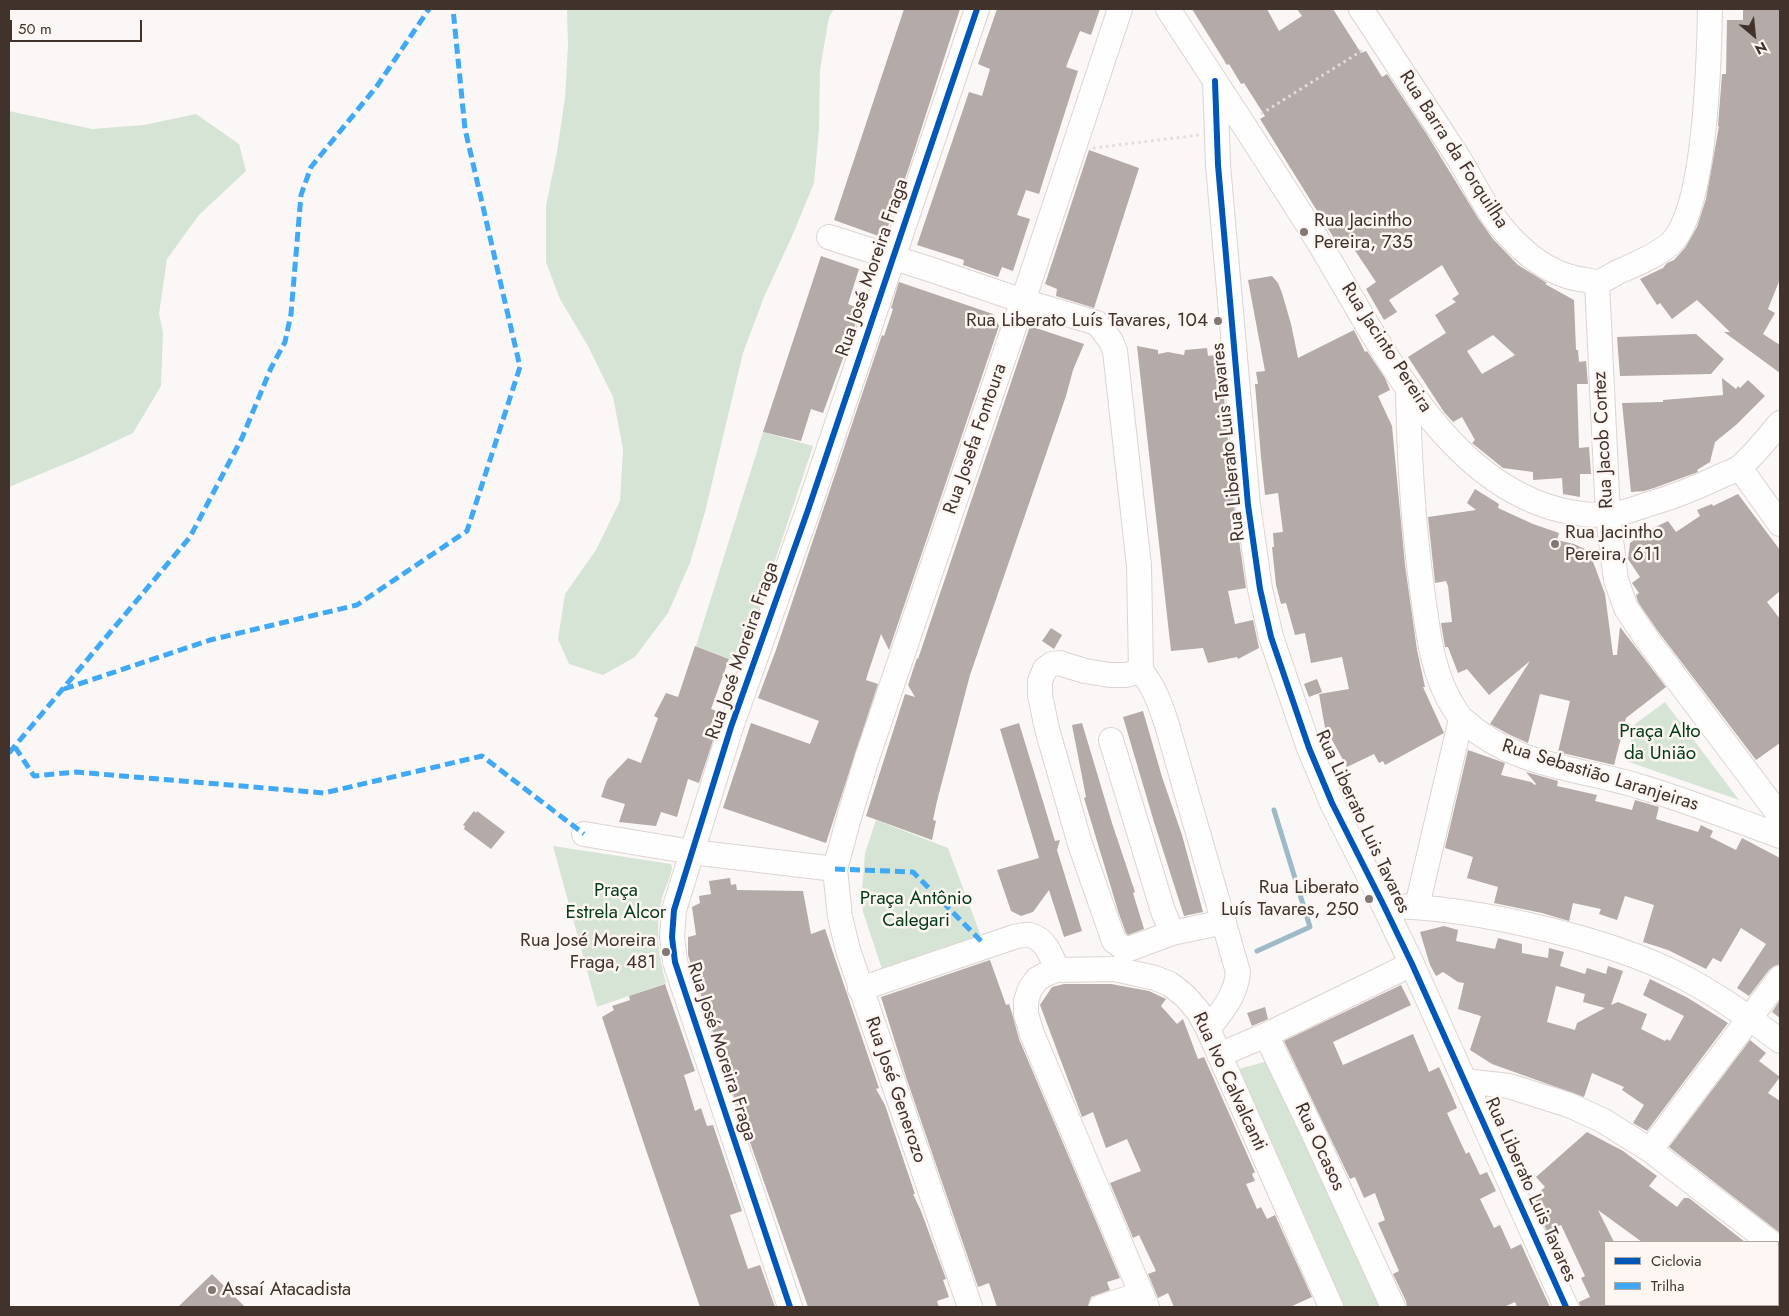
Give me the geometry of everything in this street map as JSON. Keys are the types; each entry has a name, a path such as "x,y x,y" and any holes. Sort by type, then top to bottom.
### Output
{"street":[{"name":"Rua José Moreira Fraga","path":"790,1307 675,962 672,937 674,910 732,727 808,510 977,9"},
{"name":"Rua Josefa Fontoura","path":"835,869 868,758 1120,9"},
{"name":"Rua Jacinto Pereira","path":"1168,9 1314,235 1408,389 1448,438 1474,464 1502,485 1533,502 1568,512 1608,516 1657,502 1740,468 1780,423"},
{"name":"Rua Barra da Forquilha","path":"1361,9 1459,159 1490,212 1510,238 1525,252 1557,273 1574,279 1597,282"},
{"path":"1597,282 1654,255 1672,242 1683,226 1698,172 1705,110 1710,9"},
{"name":"Rua Liberato Luis Tavares","path":"1215,80 1218,165 1248,505 1260,589 1271,637 1309,748 1332,803 1412,964 1566,1307"},
{"path":"829,237 1023,301 1097,323 1111,341 1115,351 1139,566 1141,670 1155,693 1167,725 1238,972 1233,994 1224,1010 1208,1029"},
{"name":"Rua Jacob Cortez","path":"1597,282 1608,516 1616,580 1626,608 1679,683 1780,816"},
{"name":"Rua Sebastião Laranjeiras","path":"1408,389 1412,496 1429,639 1438,675 1449,700 1461,719 1490,741 1514,754 1637,786 1780,836"},
{"path":"1740,468 1780,524"},
{"path":"1141,670 1126,675 1110,675 1085,671 1060,663 1052,664 1046,669 1040,681 1040,695 1048,729 1080,844 1114,941 1122,947 1129,949 1172,933 1224,922"},
{"path":"1417,906 1461,719"},
{"path":"1111,740 1163,911 1172,933"},
{"path":"584,834 692,852 835,869"},
{"name":"Rua José Generozo","path":"835,869 840,917 860,989 970,1307"},
{"path":"1384,906 1417,906 1466,912 1578,937 1638,956 1718,996 1780,1041"},
{"path":"860,989 1014,937 1030,935 1042,942 1057,970"},
{"path":"1219,1055 1412,964"},
{"name":"Rua Ivo Calvalcanti","path":"1144,1300 1039,1050 1026,1014 1028,995 1037,979 1057,970 1115,969 1155,978 1170,984 1198,1011 1208,1029 1331,1307"},
{"path":"1650,1150 1780,978"},
{"name":"Rua Ocasos","path":"1266,1034 1393,1307"},
{"path":"1464,1081 1508,1086 1569,1105 1602,1120 1650,1150 1769,1241"},
{"path":"1101,1307 1144,1300"}],"path":[{"path":"1243,125 1381,39"},
{"path":"1073,151 1217,132"}],"green space":[{"path":"567,9 834,9 829,17 820,70 819,129 814,183 764,297 743,353 705,512 690,563 668,613 635,657 603,675 569,664 558,639 565,594 596,550 620,501 623,449 613,397 588,346 560,299 546,262 546,206 565,98 568,46"},
{"path":"9,111 92,129 144,125 196,114 239,144 246,171 199,215 167,259 159,314 163,332 161,386 133,433 84,456 9,487"},
{"path":"763,432 813,446 741,663 696,646"},
{"name":"Praça Alto da União","path":"1665,702 1739,800 1626,761 1635,724"},
{"name":"Praça Antônio Calegari","path":"876,820 948,848 984,944 885,978 863,912 862,891 865,853"},
{"name":"Praça Estrela Alcor","path":"553,846 671,864 671,872 662,898 658,930 659,952 666,983 597,1007"},
{"path":"1268,1061 1381,1307 1342,1307 1235,1070"}],"building":[{"path":"904,9 960,9 884,238 834,220"},
{"path":"997,9 1100,9 1091,35 1080,31 1066,67 1078,71 1039,194 1026,190 1017,215 1030,219 1013,271 1002,267 998,277 963,265 964,260 917,245 969,92 982,96 990,69 978,64"},
{"path":"1192,9 1267,9 1279,31 1302,16 1297,9 1333,9 1361,53 1366,51 1382,77 1387,74 1493,239 1518,265 1547,283 1545,284 1574,300 1576,350 1578,350 1579,362 1586,361 1588,384 1577,384 1579,448 1589,447 1591,474 1580,474 1580,497 1563,494 1562,478 1533,480 1533,472 1503,468 1472,443 1475,440 1462,417 1453,422 1444,412 1408,357 1446,333 1435,315 1456,302 1452,299 1459,294 1442,265 1389,300 1397,312 1384,320 1366,289 1376,282 1346,237 1337,243 1260,119 1265,116 1244,83 1241,84 1229,64 1227,65","holes":["1493,335 1515,355 1482,374 1467,351"]},
{"path":"1743,9 1780,9 1780,279 1768,309 1775,313 1763,334 1780,345 1780,373 1724,332 1730,332 1697,300 1672,319 1660,303 1657,305 1640,279 1663,268 1667,263 1674,260 1685,248 1697,227 1706,199 1719,126 1722,74 1726,74 1727,20 1743,20"},
{"path":"1089,150 1139,168 1094,308 1056,296 1057,289 1045,284"},
{"path":"821,256 859,269 848,304 861,309 823,413 811,409 801,441 763,432"},
{"path":"1272,276 1278,283 1282,293 1298,358 1354,330 1365,352 1367,351 1385,378 1390,390 1378,396 1392,426 1405,565 1417,650 1425,687 1423,687 1444,733 1385,765 1383,761 1379,763 1374,754 1347,767 1331,738 1327,739 1319,694 1349,689 1342,657 1311,663 1305,633 1295,635 1286,603 1281,604 1276,585 1272,547 1274,547 1273,533 1283,532 1278,493 1265,495 1255,384 1258,384 1256,372 1265,371 1248,280"},
{"path":"899,282 993,314 999,326 889,650 881,634 866,680 878,684 826,843 723,808 751,723 810,744 819,721 758,698 776,650 882,335 884,336"},
{"path":"1030,326 1084,344 1073,370 1066,396 970,675 937,801 933,820 936,821 932,840 866,816 905,694 915,697 908,685"},
{"path":"1696,334 1724,359 1711,374 1620,376 1617,337"},
{"path":"1137,346 1158,350 1158,354 1168,352 1184,355 1185,350 1207,348 1208,356 1220,354 1234,506 1246,588 1228,591 1235,624 1253,620 1259,648 1238,659 1237,657 1208,663 1203,648 1171,651"},
{"path":"1722,378 1736,389 1738,386 1740,388 1748,380 1765,396 1736,425 1715,442 1710,462 1697,470 1698,472 1644,491 1631,492 1622,403 1663,402 1663,400 1723,395"},
{"path":"1475,489 1499,504 1498,508 1533,524 1559,533 1557,540 1574,544 1589,551 1605,594 1613,655 1617,655 1620,627 1666,687 1626,718 1614,765 1558,752 1570,701 1540,694 1528,743 1490,724 1530,661 1489,695 1467,669 1458,673 1448,647 1445,647 1441,623 1452,622 1448,586 1446,581 1435,583 1428,517 1476,510 1467,503"},
{"path":"1738,494 1780,550 1780,591 1767,602 1780,619 1780,743 1756,760 1657,630 1638,602 1636,595 1639,593 1632,583 1640,577 1628,559 1630,543 1645,532 1668,521 1676,532 1700,516 1697,510 1712,504 1713,506"},
{"path":"1051,628 1062,635 1054,649 1042,641"},
{"path":"695,646 729,659 711,709 722,713 699,783 688,779 677,817 661,812 656,826 619,822 625,804 601,797 607,780 628,758 641,763 658,718 654,716 666,693 678,697"},
{"path":"1317,679 1322,692 1309,697 1304,684"},
{"path":"1143,711 1162,777 1182,835 1203,912 1184,916 1154,822 1123,717"},
{"path":"1019,723 1055,841 1060,840 1057,850 1082,931 1064,937 1049,890 1033,912 1021,916 1011,911 997,870 1039,858 1000,729"},
{"path":"1082,723 1135,892 1133,893 1144,929 1128,935 1119,914 1084,798 1086,797 1072,725"},
{"path":"1468,750 1505,763 1501,775 1531,782 1535,785 1526,772 1558,781 1557,786 1597,795 1595,801 1632,810 1635,800 1659,807 1656,819 1698,832 1701,825 1713,831 1710,837 1736,850 1742,838 1780,858 1780,964 1769,970 1749,996 1737,988 1766,944 1741,928 1721,962 1713,958 1706,969 1668,950 1643,942 1654,905 1625,896 1617,920 1599,914 1601,909 1573,903 1569,921 1494,903 1498,887 1467,878 1473,857 1445,848"},
{"path":"474,811 476,813 477,811 505,832 491,849 464,829 465,826 463,825"},
{"path":"730,878 731,885 736,884 737,890 803,891 811,934 825,929 879,1088 876,1089 885,1105 915,1194 913,1194 946,1279 943,1280 949,1297 937,1301 939,1307 808,1307 734,1097 688,955 688,937 696,935 692,907 700,903 699,896 711,894 709,881"},
{"path":"1444,926 1458,930 1456,941 1495,949 1498,938 1522,944 1522,953 1548,958 1549,948 1564,952 1560,966 1585,974 1587,968 1606,974 1608,966 1623,971 1611,1005 1618,1002 1647,1014 1641,1029 1665,1041 1667,1039 1670,1041 1684,1016 1643,995 1650,979 1688,998 1728,1023 1647,1131 1633,1123 1644,1105 1622,1090 1624,1087 1592,1073 1584,1097 1492,1064 1470,1050 1481,1016 1458,1009 1464,983 1458,982 1443,972 1436,976 1430,965 1420,932","holes":["1556,986 1585,994 1583,1002 1605,1008 1577,1023 1575,1030 1547,1022"]},
{"path":"990,960 1006,1005 1009,1004 1019,1039 1120,1278 1107,1282 1110,1290 1091,1297 1088,1307 997,1307 989,1283 978,1287 906,1077 881,997"},
{"path":"665,984 695,1071 684,1075 695,1111 701,1108 707,1126 713,1125 742,1211 730,1215 748,1269 760,1265 775,1307 700,1307 645,1147 602,1017 614,1010 612,1006 630,1000 629,996"},
{"path":"1064,984 1111,984 1149,991 1166,999 1161,1006 1177,1024 1183,1019 1198,1059 1204,1057 1255,1172 1252,1174 1255,1181 1246,1184 1257,1209 1261,1207 1267,1219 1275,1215 1312,1297 1290,1307 1174,1307 1168,1293 1158,1298 1148,1274 1156,1271 1139,1235 1133,1238 1110,1183 1141,1171 1127,1139 1106,1148 1093,1112 1082,1117 1040,1005 1052,987"},
{"path":"1401,985 1411,1005 1333,1042 1343,1065 1413,1034 1429,1072 1439,1067 1453,1098 1457,1108 1447,1113 1466,1154 1469,1152 1480,1175 1487,1172 1496,1191 1480,1199 1494,1228 1500,1225 1511,1249 1521,1244 1550,1307 1517,1307 1515,1302 1504,1307 1407,1307 1393,1274 1399,1271 1378,1223 1385,1220 1375,1193 1364,1198 1355,1177 1350,1179 1284,1041"},
{"path":"1780,1000 1780,1018 1772,1012"},
{"path":"1265,1007 1268,1019 1252,1026 1247,1013"},
{"path":"1750,1040 1766,1053 1759,1061 1780,1077 1768,1093 1780,1101 1780,1233 1669,1147"},
{"path":"1587,1132 1623,1151 1657,1176 1649,1186 1677,1207 1684,1198 1689,1198 1744,1241 1641,1241 1598,1210 1614,1241 1604,1241 1605,1307 1580,1307 1579,1302 1590,1297 1581,1278 1585,1276 1561,1225 1547,1231 1543,1223 1546,1220 1534,1197 1545,1187 1536,1177"},
{"name":"Assaí Atacadista","path":"212,1274 245,1307 178,1307"}],"waterway":[{"path":"1257,951 1310,927 1274,810"}],"marked path":[{"path":"9,753 190,537 242,438 271,368 285,342 291,314 301,195 311,167 377,86 429,9"},
{"path":"64,689 210,640 357,605 467,531 520,367 465,129 453,9"},
{"path":"15,747 34,776 76,772 324,793 482,756 584,834"},
{"path":"835,869 913,872 984,944"}],"cycle path":[{"path":"790,1307 675,962 672,937 674,910 731,727 808,510 977,9"},
{"path":"1215,81 1218,165 1248,505 1260,589 1271,637 1309,748 1332,803 1412,964 1566,1307"}],"place":[{"name":"Rua Jacintho Pereira, 735","path":"1304,232"},
{"name":"Rua Liberato Luís Tavares, 104","path":"1218,321"},
{"name":"Rua Jacintho Pereira, 611","path":"1555,544"},
{"name":"Rua Liberato Luís Tavares, 250","path":"1369,899"},
{"name":"Rua José Moreira Fraga, 481","path":"666,952"},
{"name":"Assaí Atacadista","path":"212,1290"}]}
